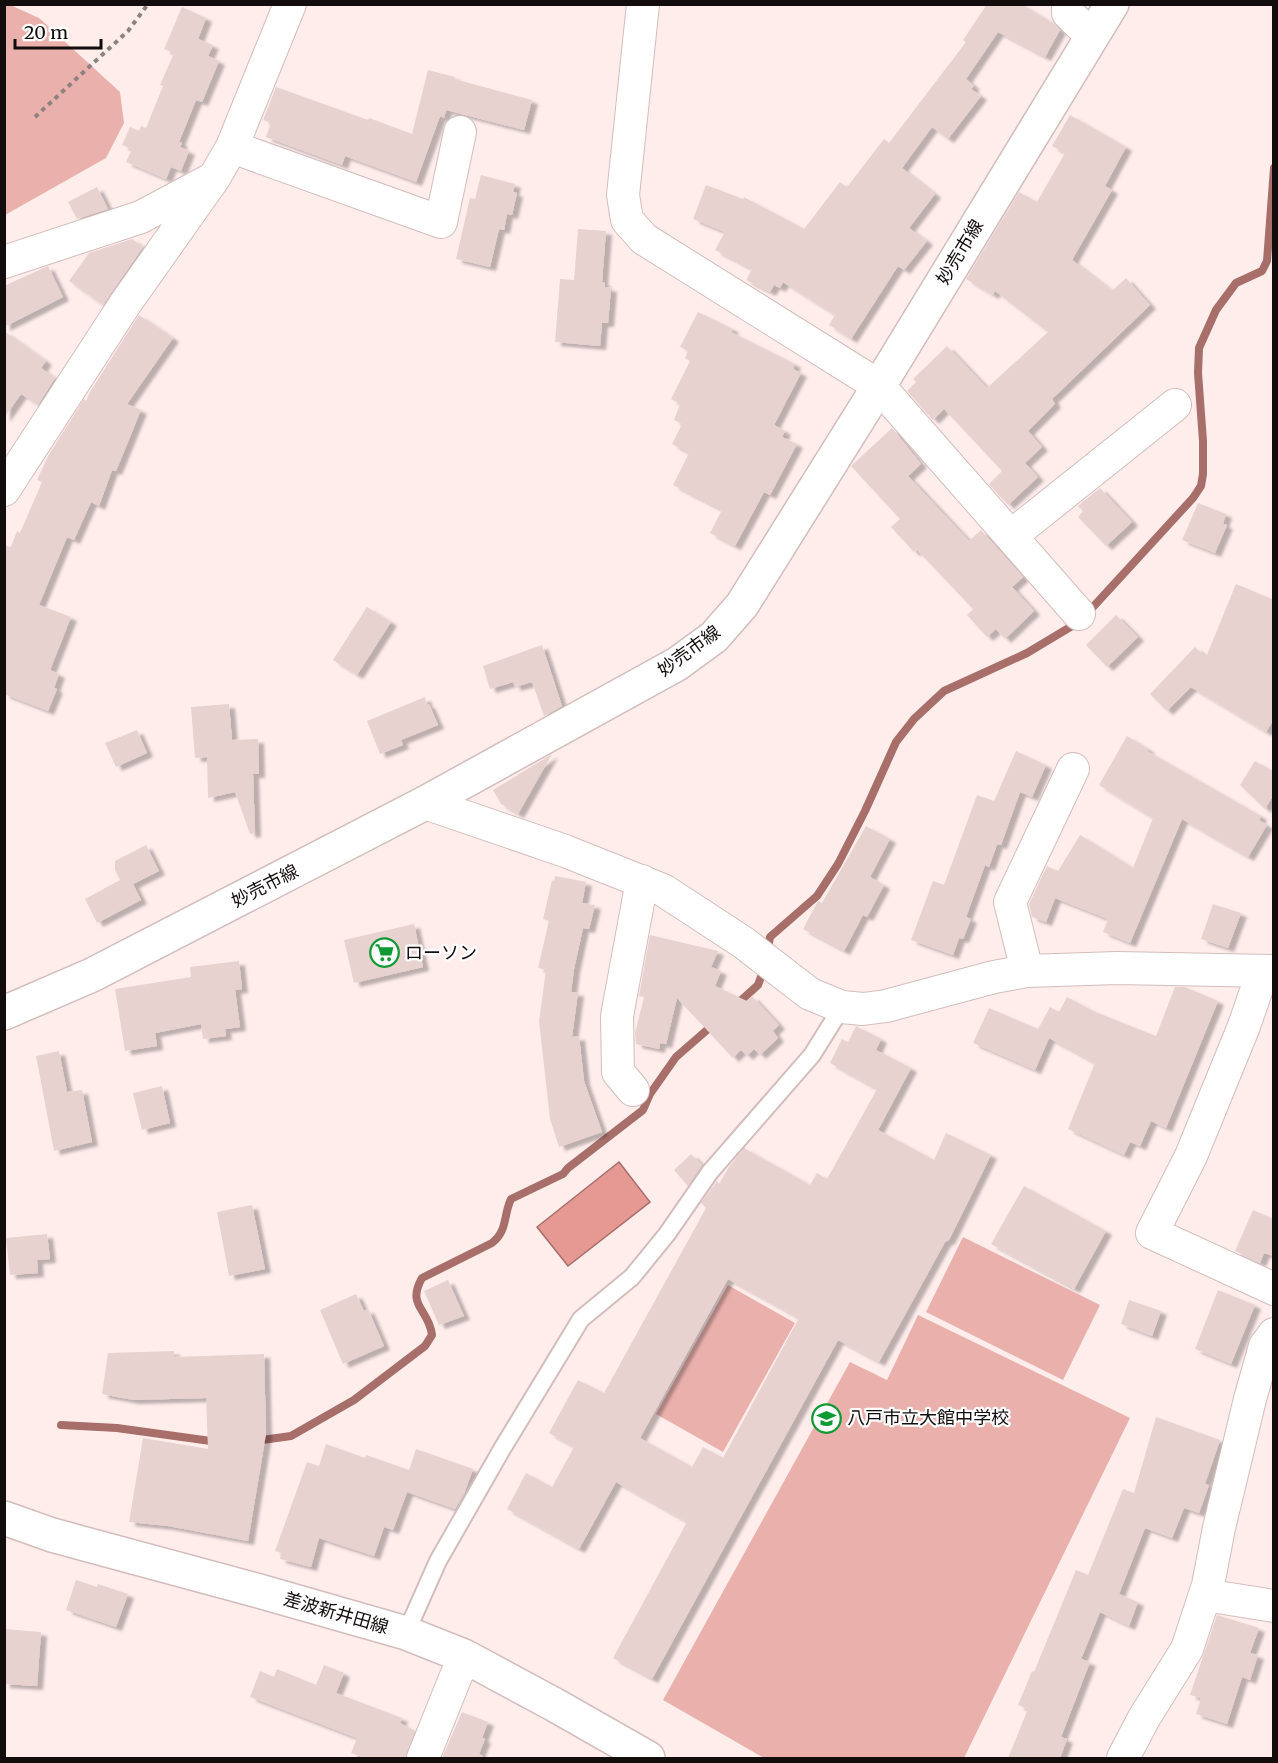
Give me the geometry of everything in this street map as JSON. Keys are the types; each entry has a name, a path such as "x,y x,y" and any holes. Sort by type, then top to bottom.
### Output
{"main road":[{"name":"妙売市線","path":"4,1013 92,975 425,803 677,664 714,637 742,605 879,386 1112,4"},
{"name":"差波新井田線","path":"4,1518 52,1535 406,1633 464,1656 648,1758"}],"street":[{"path":"4,490 124,304 214,178 232,147 290,4"},
{"path":"643,4 623,195 627,220 644,239 879,386 1079,614"},
{"path":"1068,4 1068,14 1092,34"},
{"path":"232,147 441,222 460,132"},
{"path":"4,262 141,217 214,178"},
{"path":"1011,536 1175,405"},
{"path":"1027,971 1010,902 1073,769"},
{"path":"425,803 565,851 663,890 744,943 810,994 842,1007 863,1009 886,1006 994,977 1027,971 1117,968 1268,971 1191,1156 1152,1233 1274,1289"},
{"path":"633,1090 618,1072 617,1016 642,881"},
{"path":"1123,1758 1144,1718 1187,1649 1205,1595 1219,1528 1263,1394 1265,1346 1274,1334"},
{"path":"1205,1595 1274,1606"},
{"path":"423,1758 464,1656"}],"lane":[{"path":"406,1633 438,1562 502,1449 581,1320 632,1277 667,1234 710,1172 812,1055 842,1007"}],"path":[{"path":"35,117 128,31 148,4"}],"shaded area":[{"path":"8,4 39,18 120,92 124,123 106,158 5,215 4,5"},
{"path":"619,1162 650,1202 568,1266 537,1227"},
{"path":"963,1237 1100,1305 1063,1380 926,1312"},
{"path":"728,1285 795,1323 723,1452 656,1414"},
{"path":"918,1315 1130,1418 964,1758 764,1758 663,1700 850,1362 887,1380"}],"building":[{"path":"987,4 1021,4 1053,23 1060,30 1045,57 998,32 966,79 974,86 971,89 981,96 948,139 932,127 902,168 935,194 909,228 927,241 904,270 898,266 851,339 829,325 835,315 783,282 780,288 774,285 770,292 746,280 752,269 715,250 725,232 693,219 706,185 743,199 744,197 804,229 840,182 847,187 884,139 889,143 966,42 963,40"},
{"path":"182,7 206,18 198,39 213,45 208,56 219,61 202,102 196,100 179,142 182,143 180,147 189,151 181,171 171,167 166,179 126,162 132,149 122,145 130,127 139,131 141,126 146,128 163,86 160,85 174,53 164,49"},
{"path":"428,70 532,100 524,130 446,110 444,118 440,116 416,182 345,156 342,165 266,137 271,123 263,120 276,87 412,134"},
{"path":"1070,115 1126,147 1105,186 1112,190 1072,260 1112,291 1126,278 1150,305 1052,399 1055,404 1028,431 1042,447 1025,463 1038,477 1008,505 989,484 1002,471 944,409 933,420 907,391 916,382 913,379 947,346 987,388 1048,332 995,291 993,295 966,279 1019,192 1037,202 1065,153 1052,146"},
{"path":"481,175 515,184 513,192 517,193 512,215 507,214 504,230 499,229 490,267 456,259 470,198 475,199"},
{"path":"97,187 108,209 77,219 68,202"},
{"path":"578,229 606,231 602,282 605,283 605,287 611,288 608,323 602,323 600,346 555,342 560,279 574,280"},
{"path":"132,239 143,247 103,305 69,281 89,253"},
{"path":"48,266 63,297 4,327 4,286"},
{"path":"698,312 733,329 731,332 795,364 793,369 801,373 774,425 785,431 782,437 797,444 770,495 764,492 735,546 710,533 722,510 673,485 689,453 672,444 682,424 674,420 680,404 671,399 690,361 685,358 688,351 680,347"},
{"path":"139,315 173,338 127,404 141,410 116,471 112,470 99,506 91,502 74,540 67,537 39,605 71,617 50,670 59,674 54,688 57,689 48,711 4,694 4,545 11,547 17,531 20,533 42,482 37,480 48,456 84,399 86,401"},
{"path":"4,331 46,361 41,368 55,378 38,405 21,394 4,418"},
{"path":"892,428 921,464 908,476 969,541 981,530 1023,577 1012,587 1034,611 1005,639 996,629 987,637 967,615 973,609 917,550 914,552 891,527 900,519 851,466"},
{"path":"1100,488 1132,522 1106,546 1078,517 1083,511 1078,506"},
{"path":"1198,503 1226,514 1223,524 1227,525 1215,553 1182,540"},
{"path":"1236,584 1274,600 1274,719 1266,732 1191,687 1167,711 1150,694 1195,647 1206,657"},
{"path":"367,607 391,622 357,675 333,660"},
{"path":"1116,615 1138,637 1107,667 1086,645"},
{"path":"542,645 562,706 544,716 532,682 515,687 513,682 490,689 483,666"},
{"path":"425,697 438,725 401,740 403,745 380,754 367,721"},
{"path":"229,704 232,740 258,739 259,774 253,774 255,833 250,834 235,792 208,798 207,757 195,758 191,707"},
{"path":"137,730 147,753 116,767 105,743"},
{"path":"1127,736 1148,749 1147,751 1261,816 1259,820 1267,825 1248,857 1182,819 1130,943 1103,932 1108,919 1055,898 1046,922 1032,917 1029,904 1047,866 1058,871 1080,835 1133,868 1153,818 1099,785"},
{"path":"1016,751 1046,765 1032,797 1020,792 1001,845 997,844 989,867 985,865 966,917 971,919 963,939 959,938 953,955 911,940 933,881 944,885 977,795 994,801"},
{"path":"552,754 518,814 501,804 493,790"},
{"path":"1255,761 1274,772 1274,794 1265,809 1240,785"},
{"path":"866,826 890,839 870,877 884,885 867,917 863,915 844,951 803,929 818,901 822,903"},
{"path":"146,845 159,871 133,884 141,900 97,923 85,899 120,880 115,870 115,861"},
{"path":"555,876 586,882 582,903 595,905 589,929 583,928 574,969 571,992 578,992 572,1037 579,1036 584,1081 602,1132 559,1147 550,1119 539,1021 546,970 538,968 549,921 543,919 552,880 554,881"},
{"path":"1213,904 1241,913 1228,948 1201,939"},
{"name":"ローソン","path":"414,924 423,967 354,983 344,940"},
{"path":"650,935 718,951 711,967 721,971 715,986 747,1001 752,996 779,1025 773,1031 778,1038 760,1055 754,1049 747,1056 741,1050 733,1058 677,998 666,1044 660,1043 659,1049 636,1044 635,1033 644,997 639,996"},
{"path":"239,961 242,989 235,990 240,1027 225,1029 226,1036 203,1039 201,1024 155,1033 157,1046 125,1051 115,989 191,977 190,967"},
{"path":"1175,987 1185,987 1218,1001 1166,1128 1151,1121 1140,1146 1130,1142 1124,1155 1068,1129 1095,1063 1049,1038 1035,1070 973,1043 989,1008 1038,1029 1050,1007 1059,1012 1067,997 1093,1011 1156,1036"},
{"path":"856,1026 881,1039 876,1050 911,1068 878,1130 934,1160 946,1133 991,1155 949,1240 945,1242 879,1362 838,1340 652,1679 613,1658 687,1522 616,1482 579,1549 507,1509 526,1473 552,1487 574,1447 549,1433 578,1380 604,1393 706,1208 701,1203 717,1181 719,1184 744,1148 810,1185 817,1173 827,1179 877,1089 830,1063 842,1039 848,1042","holes":["728,1279 799,1318 723,1458 703,1447 692,1467 640,1438"]},
{"path":"59,1051 67,1092 82,1090 92,1142 54,1151 36,1056"},
{"path":"162,1086 170,1123 142,1130 133,1093"},
{"path":"691,1154 702,1165 688,1186 674,1170"},
{"path":"1024,1186 1106,1231 1074,1289 991,1244"},
{"path":"252,1205 265,1269 229,1276 217,1212"},
{"path":"1253,1210 1274,1219 1274,1256 1264,1253 1260,1263 1235,1251"},
{"path":"47,1234 50,1259 37,1260 38,1273 10,1275 6,1238"},
{"path":"448,1280 464,1316 439,1325 424,1291"},
{"path":"1218,1290 1255,1305 1231,1364 1195,1349"},
{"path":"356,1294 364,1311 368,1309 384,1346 343,1364 320,1310"},
{"path":"1129,1300 1161,1311 1152,1336 1121,1324"},
{"path":"174,1351 174,1357 264,1354 266,1434 248,1541 168,1526 129,1522 143,1438 208,1449 206,1398 133,1400 102,1394 108,1353"},
{"path":"1156,1417 1220,1440 1205,1484 1209,1485 1199,1513 1184,1508 1172,1538 1145,1528 1119,1594 1138,1602 1129,1626 1100,1612 1081,1659 1090,1662 1061,1737 1067,1739 1060,1758 1008,1758 1028,1709 1018,1705 1032,1671 1034,1672 1076,1570 1088,1575 1123,1489 1134,1493"},
{"path":"326,1444 409,1470 416,1449 473,1469 464,1494 455,1509 407,1492 393,1530 384,1527 374,1556 319,1538 311,1567 280,1559 281,1553 275,1551 307,1462 319,1466"},
{"path":"76,1580 97,1587 98,1584 128,1594 116,1627 66,1610"},
{"path":"1217,1615 1259,1628 1250,1653 1258,1655 1250,1680 1242,1677 1227,1724 1196,1714 1201,1698 1190,1695"},
{"path":"4,1629 41,1632 37,1686 4,1684"},
{"path":"324,1665 344,1673 336,1693 402,1718 400,1723 415,1731 405,1758 366,1758 351,1753 357,1738 250,1697 260,1671 274,1677 277,1669 316,1685"},
{"path":"462,1712 488,1722 479,1754 483,1758 442,1758"}],"waterway":[{"path":"767,954 770,937 817,896 838,864 896,742 914,719 944,691 1027,653 1072,626 1093,607 1193,498 1201,486 1203,441 1198,373 1199,348 1216,310 1236,283 1262,271 1267,261 1274,168"},
{"path":"736,1005 758,985 765,966"},
{"path":"255,1441 291,1436 354,1400 425,1346 432,1335 427,1319 417,1301 416,1295 422,1278 492,1243 501,1233 511,1199 563,1174 643,1110 650,1094 676,1057 715,1023"},
{"path":"61,1425 117,1428 218,1442"}],"place":[{"name":"ローソン","path":"384,953"},
{"name":"八戸市立大館中学校","path":"826,1418"}]}
